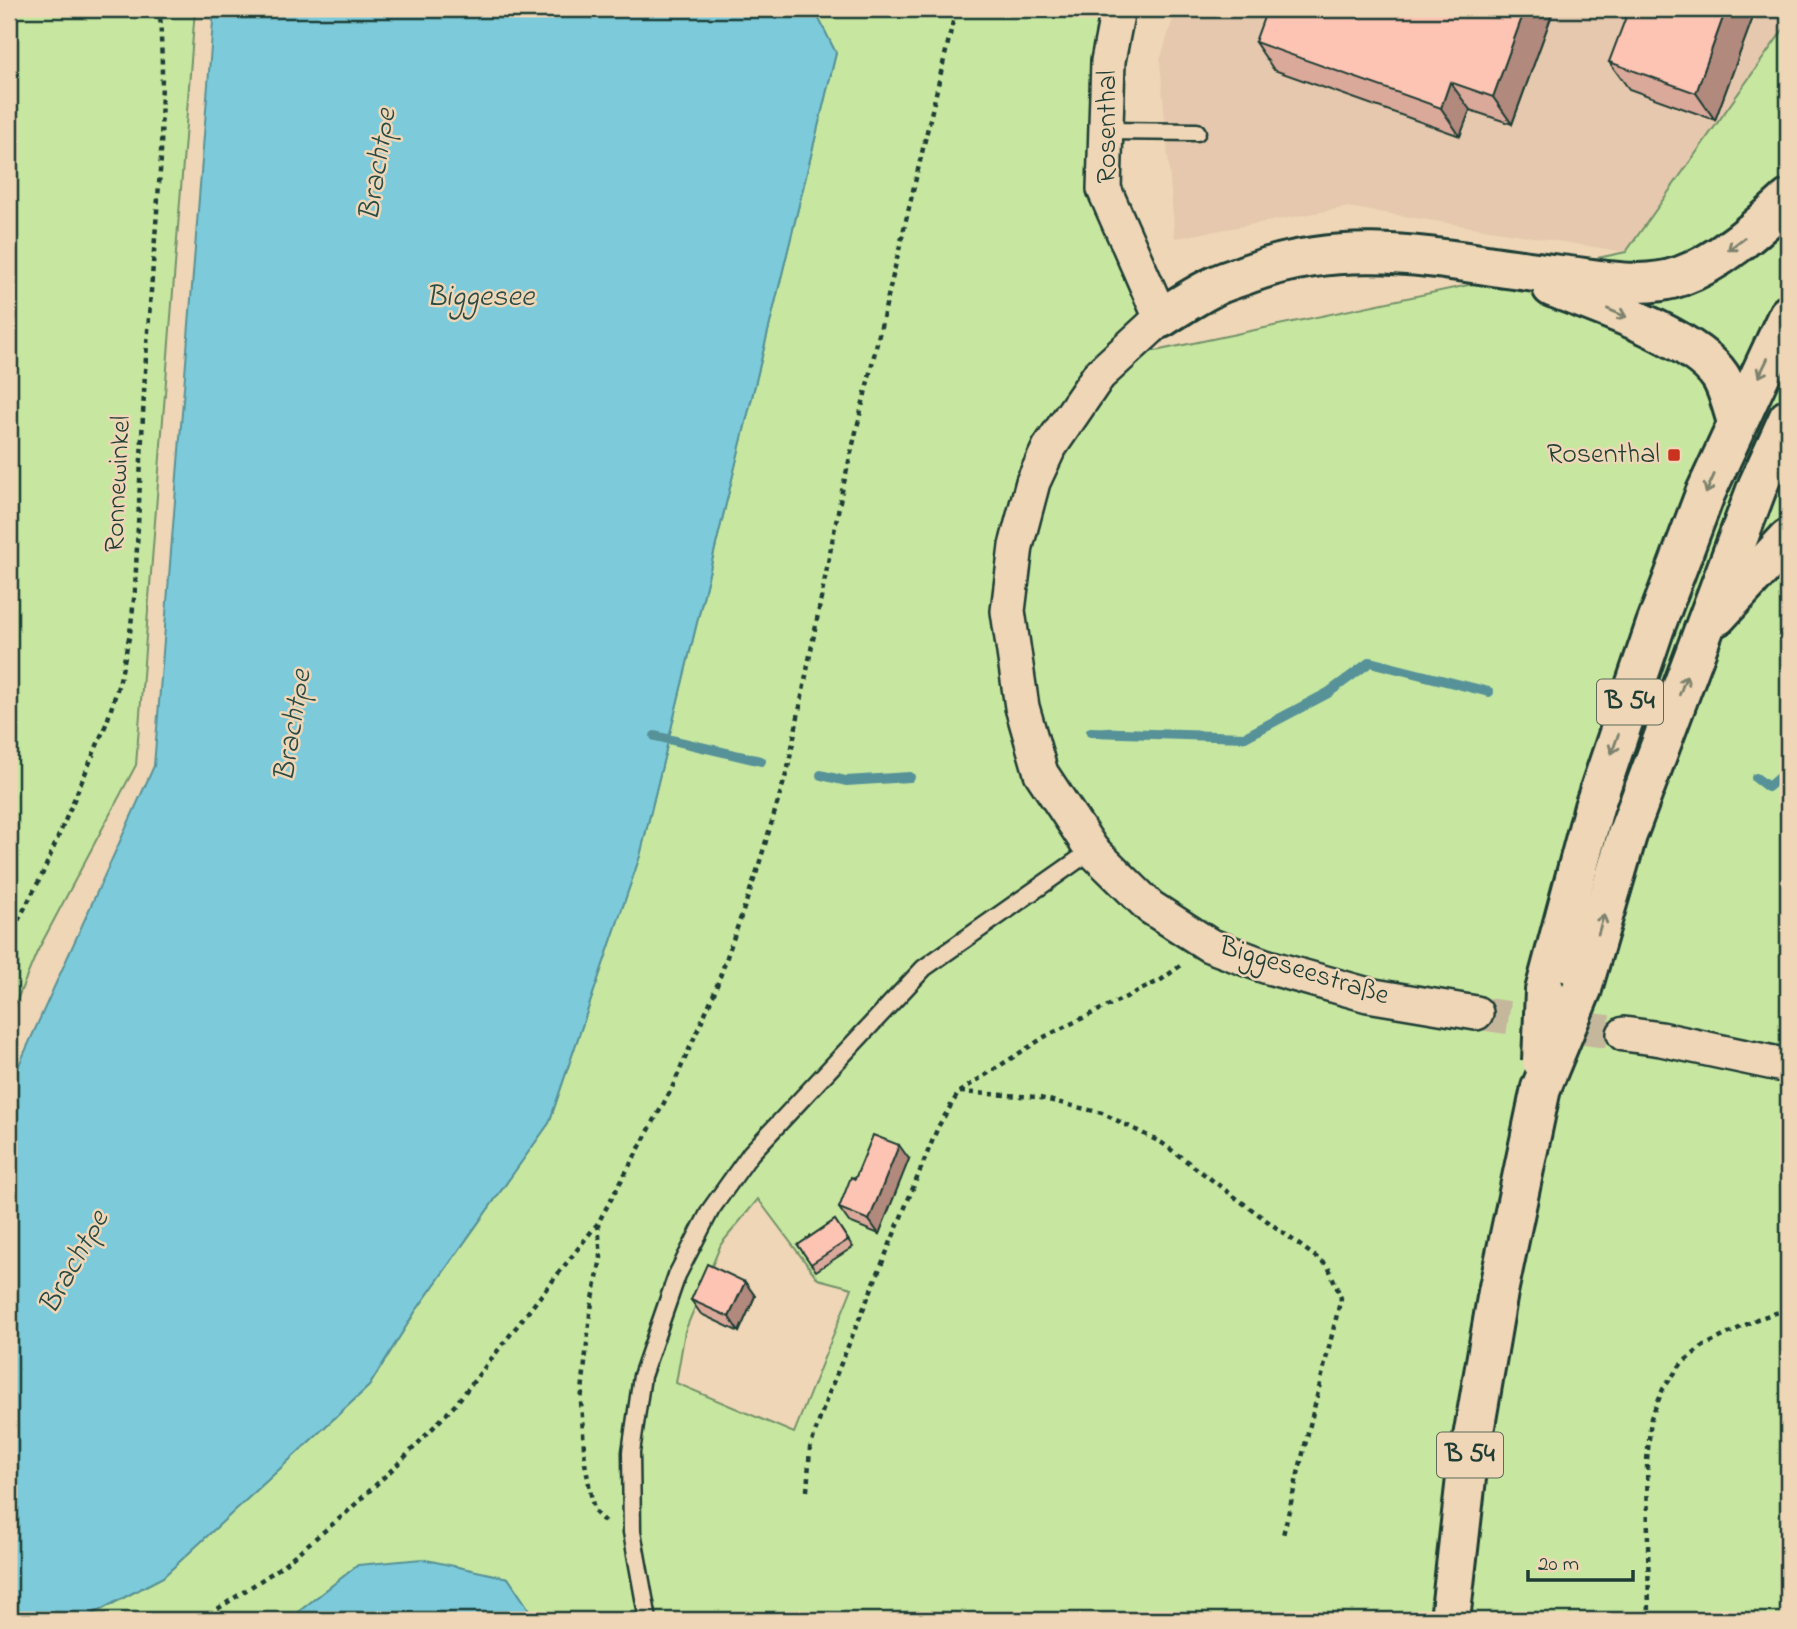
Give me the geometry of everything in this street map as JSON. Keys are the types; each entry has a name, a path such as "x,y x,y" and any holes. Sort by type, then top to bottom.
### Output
{"main road":[{"path":"1161,318 1212,287 1271,265 1309,256 1354,252 1426,255 1508,269 1638,283 1679,277 1718,259 1788,200"},
{"path":"1508,269 1654,328 1695,352 1720,376 1737,422"},
{"name":"B 54","path":"1450,1620 1466,1478 1498,1292 1541,1088 1545,991 1598,794 1655,627 1705,494 1788,315"},
{"name":"B 54","path":"1541,1088 1582,989 1627,835 1758,485 1788,419"},
{"path":"1702,634 1788,539"}],"street":[{"name":"Rosenthal","path":"1118,9 1108,61 1104,189 1161,318"},
{"name":"Biggeseestraße","path":"1161,318 1099,375 1049,448 1033,482 1014,559 1008,611 1022,708 1041,773 1092,850 1150,907 1209,944 1265,966 1368,996 1476,1013"},
{"path":"1624,1034 1661,1038 1788,1066"}],"lane":[{"path":"1106,131 1197,132"},
{"path":"648,1620 632,1532 631,1452 642,1376 677,1275 711,1209 751,1153 924,968 1092,850"}],"path":[{"name":"Ronnewinkel","path":"9,938 42,875 98,745 120,680 130,633 135,590 145,371 161,158 160,9"},
{"path":"201,1620 278,1569 345,1514 455,1405 598,1223 670,1090 715,991 757,871 788,768 842,491 956,9"},
{"path":"807,1491 810,1448 828,1395 938,1127 959,1092 1046,1036 1161,980 1209,944"},
{"path":"959,1092 1036,1097 1102,1113 1162,1143 1328,1266 1341,1298 1283,1535"},
{"path":"598,1223 601,1258 590,1314 581,1402 585,1463 594,1511 609,1526 632,1532"},
{"path":"1648,1620 1647,1460 1651,1418 1663,1389 1682,1363 1702,1347 1757,1319 1788,1309"}],"shaded area":[{"path":"1176,9 1788,9 1788,23 1626,252 1348,207 1175,238 1160,61"}],"green space":[{"path":"9,9 195,9 136,765 37,952 9,1019"},
{"path":"814,9 1125,9 1114,255 1155,351 1626,252 1788,23 1788,1620 536,1620 508,1578 358,1565 288,1620 82,1620 163,1577 369,1386 415,1312 549,1123 640,856 836,53","holes":["758,1199 818,1279 852,1288 794,1433 676,1383 685,1331 721,1244"]}],"water":[{"name":"Biggesee","path":"214,9 814,9 836,53 640,856 549,1123 415,1312 369,1386 163,1577 81,1620 9,1620 9,1087 154,766"},
{"path":"422,1559 508,1578 536,1620 288,1620 358,1565"}],"building":[{"path":"1267,9 1525,9 1493,97 1450,82 1441,108 1255,42"},
{"path":"1629,9 1726,9 1696,93 1609,62"},
{"path":"873,1135 899,1145 869,1220 839,1208 851,1177 855,1179"},
{"path":"835,1220 848,1240 811,1264 798,1245"},
{"path":"707,1264 745,1282 729,1317 691,1300"}],"waterway":[{"path":"1091,732 1245,737 1328,693 1370,662 1489,692"},
{"path":"655,736 761,761"},
{"path":"1756,778 1768,787 1788,770"},
{"path":"821,775 846,781 910,777"}],"tunnel":[{"path":"1476,1013 1624,1034"}],"place":[{"name":"Rosenthal","path":"1674,455"}],"water label":[{"name":"Brachtpe","path":"379,165"},
{"name":"Brachtpe","path":"294,726"},
{"name":"Brachtpe","path":"75,1263"}]}
